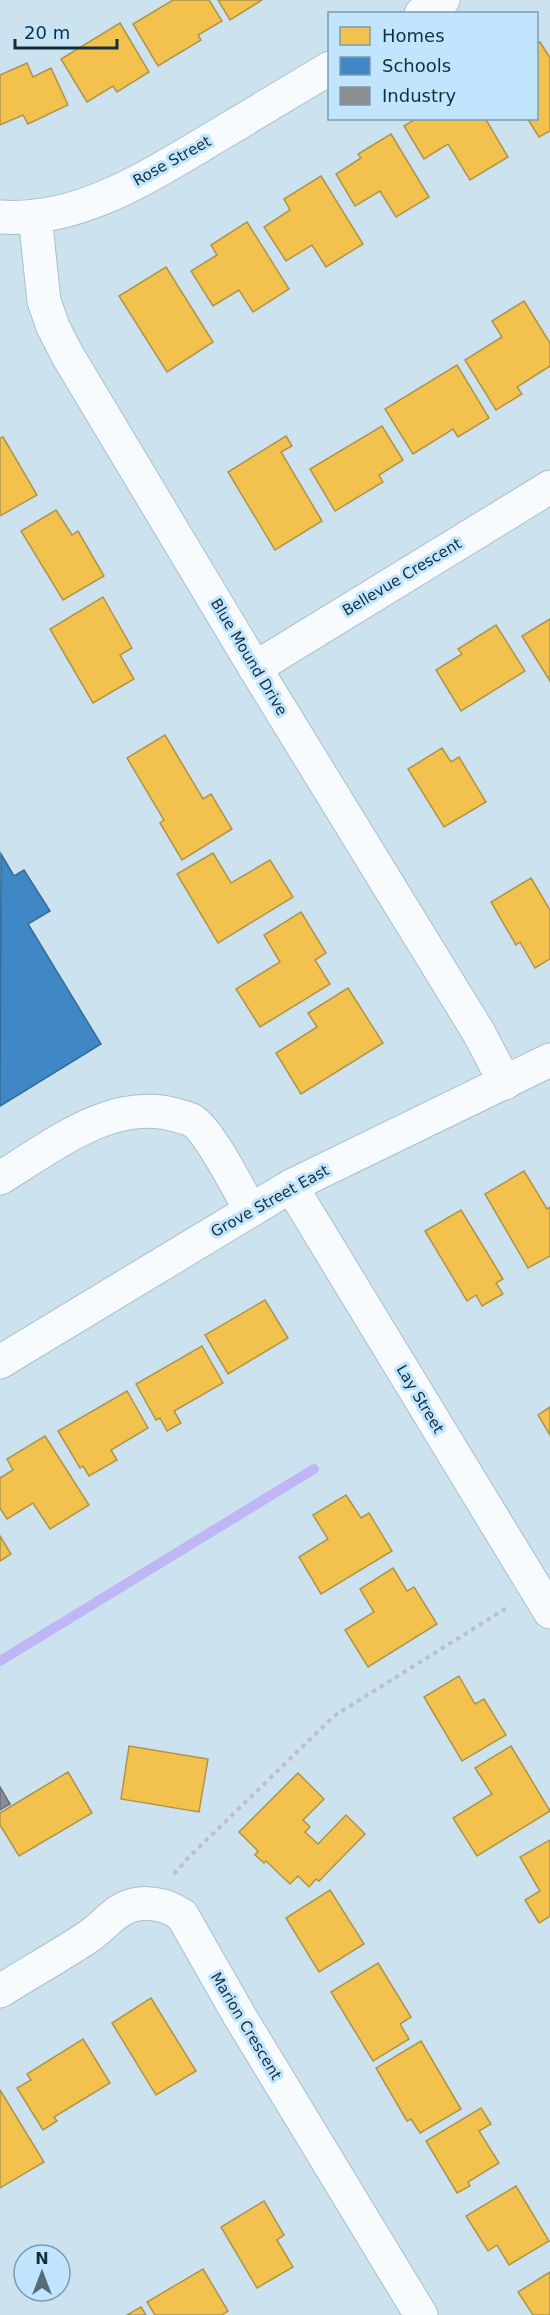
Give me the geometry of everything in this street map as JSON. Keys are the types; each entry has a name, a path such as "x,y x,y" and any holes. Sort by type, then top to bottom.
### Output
{"street":[{"path":"424,12 443,0"},
{"name":"Rose Street","path":"0,216 35,216 58,213 117,192 161,169 328,69"},
{"name":"Blue Mound Drive","path":"35,216 44,301 53,327 68,356 472,1023 505,1083"},
{"name":"Bellevue Crescent","path":"255,668 550,487"},
{"name":"Grove Street East","path":"0,1362 291,1186 550,1060"},
{"path":"0,1178 87,1126 109,1117 164,1112 193,1120 211,1143 250,1209"},
{"name":"Lay Street","path":"291,1186 544,1602"},
{"name":"Marion Crescent","path":"0,1991 91,1935 120,1910 137,1904 154,1904 170,1907 182,1916 409,2311"}],"path":[{"path":"173,1875 334,1716 500,1614 517,1600 544,1602"}],"building: Homes":[{"path":"173,0 209,0 222,21 198,35 201,40 158,66 133,24"},
{"path":"218,0 262,0 230,20"},
{"path":"120,23 149,72 117,92 113,86 87,102 61,59"},
{"path":"540,42 550,58 550,131 539,137 528,120 538,120 538,43"},
{"path":"27,63 33,77 51,68 68,105 28,124 23,115 0,125 0,75"},
{"path":"414,120 486,120 508,157 470,180 448,144 424,159 404,126"},
{"path":"391,134 429,197 396,217 380,191 355,206 336,174 361,158 358,154"},
{"path":"321,176 363,244 326,267 312,245 286,261 264,227 290,210 284,199"},
{"path":"247,222 289,289 253,312 239,290 213,306 191,271 217,255 211,245"},
{"path":"166,267 213,342 167,372 119,296"},
{"path":"524,301 550,343 550,366 517,387 522,394 496,410 465,360 502,337 492,321"},
{"path":"457,365 489,418 458,437 453,429 413,454 385,409"},
{"path":"382,426 403,460 379,475 383,482 335,511 310,469"},
{"path":"286,436 292,446 281,452 322,521 275,550 228,472"},
{"path":"3,437 37,495 0,516 0,438"},
{"path":"56,510 72,535 78,531 104,576 63,600 21,531"},
{"path":"103,597 132,648 120,655 134,679 93,703 50,629"},
{"path":"550,619 550,681 522,636"},
{"path":"496,625 525,671 461,711 436,670 462,654 458,649"},
{"path":"165,735 203,799 211,794 232,829 182,860 160,823 164,820 127,758"},
{"path":"442,748 451,762 459,757 486,802 444,827 408,769"},
{"path":"213,853 231,883 270,860 293,897 218,943 177,874"},
{"path":"531,878 550,910 550,959 535,968 520,942 516,945 491,902"},
{"path":"301,912 326,953 315,960 330,984 260,1027 236,989 280,962 264,935"},
{"path":"348,988 383,1043 301,1094 276,1053 317,1027 308,1013"},
{"path":"524,1171 547,1209 550,1207 550,1256 528,1268 485,1194"},
{"path":"461,1210 503,1279 496,1283 503,1294 482,1306 476,1295 467,1301 425,1231"},
{"path":"265,1300 288,1338 228,1374 205,1335"},
{"path":"202,1346 223,1383 174,1411 181,1423 167,1431 160,1418 156,1420 136,1384"},
{"path":"127,1391 148,1428 111,1450 117,1460 89,1476 83,1466 80,1468 58,1431"},
{"path":"550,1407 550,1435 538,1415"},
{"path":"45,1436 89,1505 50,1529 33,1503 7,1519 0,1508 0,1478 13,1470 7,1459"},
{"path":"346,1495 361,1518 369,1513 392,1551 321,1594 299,1557 328,1539 313,1515"},
{"path":"0,1536 11,1554 0,1561"},
{"path":"393,1568 407,1591 414,1587 437,1624 368,1667 345,1630 374,1612 360,1589"},
{"path":"459,1676 475,1704 484,1699 506,1735 462,1761 424,1697"},
{"path":"129,1746 208,1759 199,1812 121,1799"},
{"path":"511,1746 550,1811 477,1856 453,1818 492,1794 475,1768"},
{"path":"68,1772 92,1813 19,1856 0,1825 0,1813"},
{"path":"298,1773 324,1799 303,1820 310,1827 305,1832 318,1844 346,1815 365,1834 319,1881 316,1879 309,1887 298,1876 290,1884 266,1861 264,1863 255,1855 258,1851 239,1832"},
{"path":"550,1840 550,1916 539,1923 525,1900 540,1891 520,1857"},
{"path":"330,1890 364,1944 319,1972 286,1918"},
{"path":"378,1963 411,2017 400,2024 409,2039 373,2061 331,1992"},
{"path":"151,1998 196,2071 156,2095 112,2023"},
{"path":"83,2039 110,2083 54,2117 57,2121 43,2130 17,2088 31,2080 27,2074"},
{"path":"421,2041 461,2109 420,2133 411,2119 407,2121 376,2068"},
{"path":"0,2090 44,2162 0,2188"},
{"path":"481,2108 491,2124 479,2131 499,2163 468,2182 470,2186 457,2193 426,2141"},
{"path":"516,2186 549,2241 509,2265 497,2245 488,2251 466,2216"},
{"path":"264,2201 284,2235 277,2240 293,2267 257,2288 221,2227"},
{"path":"203,2269 228,2311 222,2315 155,2315 147,2302"},
{"path":"550,2272 550,2315 533,2315 518,2292"},
{"path":"141,2307 146,2315 127,2315"}],"building: Schools":[{"path":"1,854 14,876 24,870 50,911 28,924 101,1044 0,1106"}],"building: Industry":[{"path":"0,1787 10,1804 0,1810"}],"waterway":[{"path":"0,1661 314,1469"}]}
